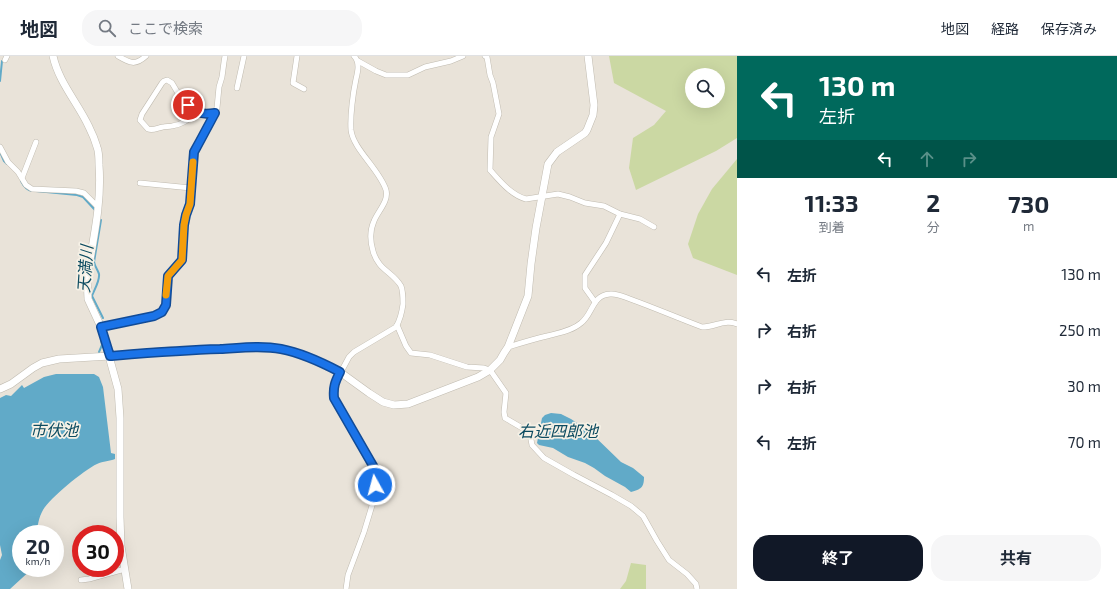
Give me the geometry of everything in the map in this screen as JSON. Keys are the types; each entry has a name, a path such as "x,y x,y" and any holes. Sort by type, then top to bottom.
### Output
{"street":[{"path":"3,56 5,60 7,56"},
{"path":"53,56 59,74 84,116 97,147 100,175 98,206 87,285 88,299 101,327 118,389 120,418 121,546 128,589"},
{"path":"118,56 136,63 146,56"},
{"path":"101,327 154,316 162,312 166,305 168,276 182,260 184,225 190,204 194,152 217,108 219,87 225,56"},
{"path":"237,88 244,56"},
{"path":"298,56 293,83 304,89"},
{"path":"356,58 376,71 386,75 408,75 463,56"},
{"path":"485,56 487,57 499,114 491,137 490,170 504,186 526,199 564,194 585,203 604,206 620,214 640,219 654,227"},
{"path":"0,389 42,363 59,359 176,350 280,349 314,359 340,372 383,402 394,405 408,404 478,377 490,370 500,360 508,347 528,296 531,264 548,164 557,152 585,133 592,121 594,105 588,56"},
{"path":"346,589 348,574 364,532 374,499 376,471 334,398 333,389 340,372 354,352 394,328 397,325 403,308 402,288 375,258 371,242 374,221 386,199 386,190 377,174 354,141 351,131 352,106 358,67 356,58"},
{"path":"197,112 180,124 153,130 148,129 140,120 142,114 162,82 165,80 172,83 182,100 197,112 203,114 215,113"},
{"path":"22,178 36,142"},
{"path":"0,147 8,162 18,172 26,185 32,189 76,191 84,193 98,206"},
{"path":"140,183 191,188"},
{"path":"595,302 585,288 585,275 606,243 620,214"},
{"path":"508,347 559,333 582,323 589,315 595,302 599,298 609,294 616,294 702,327 709,327 724,322 737,324"},
{"path":"397,325 406,346 411,353 430,355 467,367 484,368 490,370 506,393 504,412 505,418 530,434 532,445 544,458 631,506 643,516 669,560 687,574 696,584 697,589"},
{"path":"81,580 125,569"}],"green space":[{"path":"609,56 737,56 737,138 716,151 636,190 629,168 633,138 654,125 666,111 614,83"},
{"path":"737,159 737,275 693,258 688,244 698,214 712,189"},
{"path":"631,563 646,565 646,589 620,589 626,581"}],"water":[{"name":"市伏池","path":"56,374 94,374 99,377 103,387 111,453 115,454 115,459 99,463 91,467 68,485 43,510 38,525 12,525 12,577 23,577 10,589 0,589 0,560 2,555 0,545 0,398 6,395 11,396 22,385 24,388 44,377"},
{"name":"右近四郎池","path":"551,413 561,414 589,431 621,462 633,468 644,477 643,486 631,492 585,463 568,457 553,448 539,445 537,443 542,418"}],"waterway":[{"name":"天満川","path":"0,81 2,61"},
{"name":"天満川","path":"0,152 7,164"},
{"name":"天満川","path":"21,181 28,190 32,191"},
{"name":"天満川","path":"36,191 77,195 83,197 95,210"},
{"name":"天満川","path":"101,220 94,262 99,273 99,277 92,296 103,318"},
{"name":"天満川","path":"99,352 102,345 101,339"}],"slow traffic":[{"path":"166,295 168,276 182,260 184,220 190,204 193,162"}],"route":[{"path":"188,105 200,113 215,113 194,152 190,204 184,220 182,260 168,276 166,305 162,312 154,316 101,327 110,356 176,350 257,347 292,351 327,365 340,372 333,389 334,398 376,471 375,485"}]}
